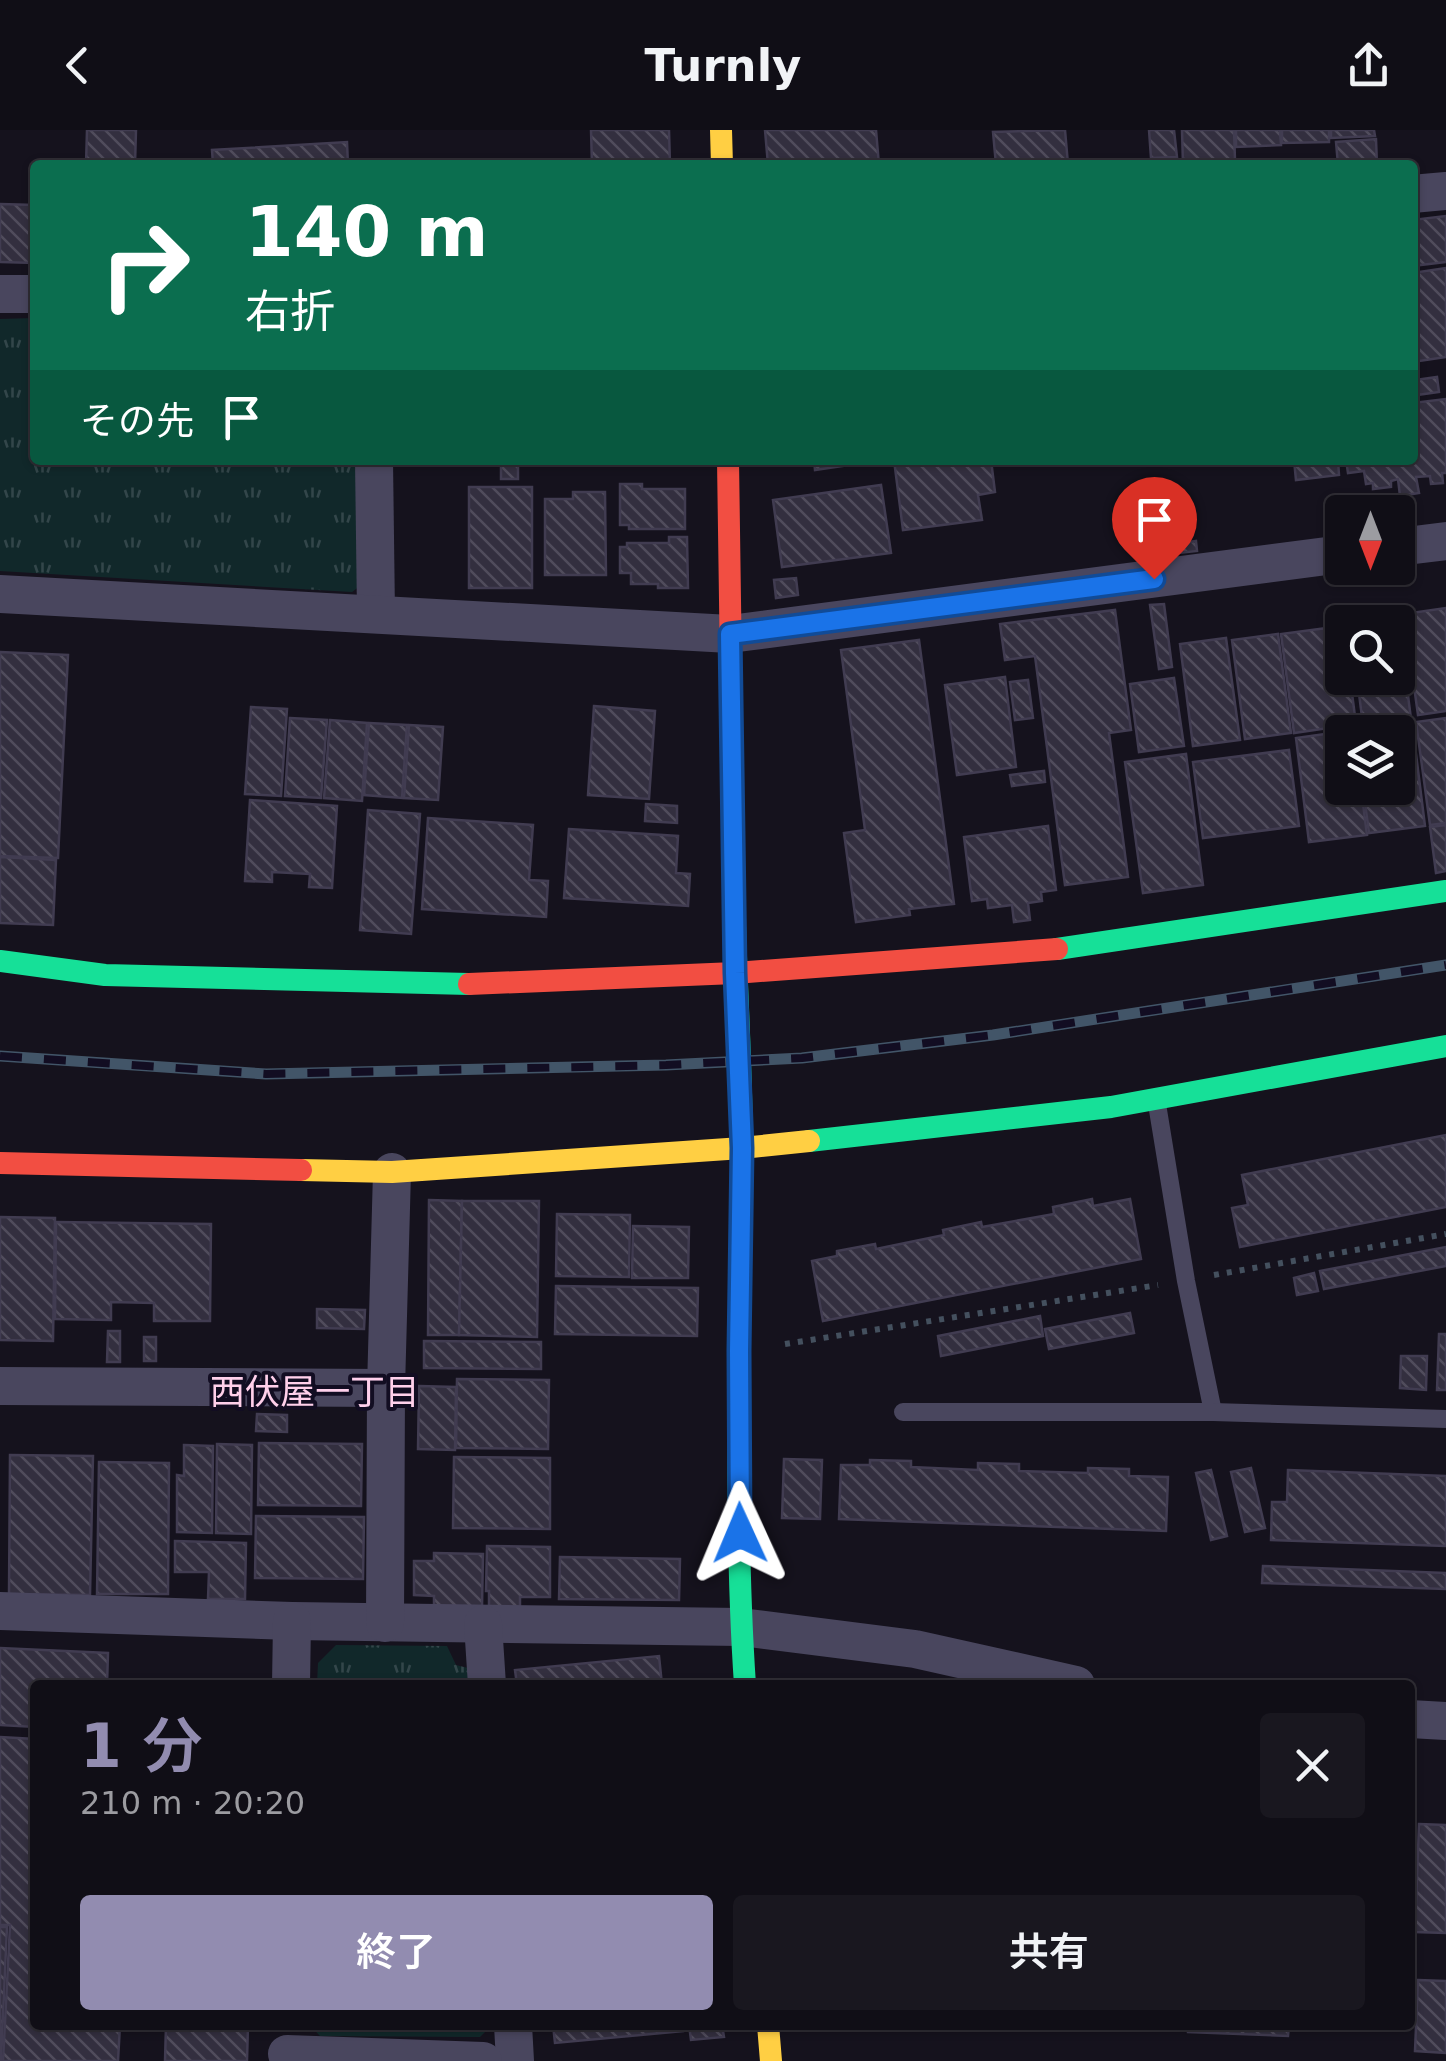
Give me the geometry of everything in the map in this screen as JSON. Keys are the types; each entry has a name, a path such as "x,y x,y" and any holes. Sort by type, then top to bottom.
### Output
{"street":[{"path":"722,130 722,160"},
{"path":"1418,193 1446,191"},
{"path":"0,294 30,294"},
{"path":"374,465 376,614"},
{"path":"728,465 735,973 742,1148 739,1351 745,1680"},
{"path":"1415,545 1446,541"},
{"path":"0,594 730,634 1325,556"},
{"path":"0,962 106,975 477,984 735,973 1072,948 1446,891"},
{"path":"0,1162 392,1172 742,1148 1111,1107 1446,1046"},
{"path":"384,1623 392,1172"},
{"path":"0,1386 386,1388"},
{"path":"0,1611 384,1623 742,1627 916,1649 1054,1680"},
{"path":"291,1680 292,1621"},
{"path":"482,1624 487,1680"},
{"path":"1415,1719 1446,1721"},
{"path":"513,2030 516,2061"},
{"path":"768,2030 771,2061"},
{"path":"287,2046 483,2061"}],"lane":[{"path":"1156,1098 1212,1412"},
{"path":"903,1412 1212,1412 1446,1420"}],"path":[{"path":"739,1351 1446,1234"}],"green space":[{"path":"30,318 30,465 361,465 364,583 352,592 0,571 0,319"},
{"path":"336,1645 447,1646 456,1665 468,1668 469,1680 317,1680 318,1663"},
{"path":"315,2030 487,2030 480,2037 320,2036"}],"building":[{"path":"87,130 136,130 135,160 86,160"},
{"path":"591,130 669,130 670,160 592,160"},
{"path":"765,130 876,130 879,160 768,160"},
{"path":"1065,130 1068,160 996,160 993,132"},
{"path":"1149,130 1174,130 1177,157 1151,158"},
{"path":"1182,130 1234,130 1235,160 1183,160"},
{"path":"1236,130 1280,130 1281,145 1236,147"},
{"path":"1282,130 1329,130 1329,142 1282,143"},
{"path":"1331,130 1374,130 1375,136 1331,138"},
{"path":"1376,139 1377,160 1338,160 1336,142"},
{"path":"347,142 348,160 213,160 212,150"},
{"path":"0,204 30,205 30,263 0,262"},
{"path":"1446,216 1446,262 1418,265 1418,219"},
{"path":"1446,268 1446,357 1418,361 1418,272"},
{"path":"1437,377 1439,392 1418,395 1418,380"},
{"path":"1446,399 1443,483 1431,484 1430,476 1416,477 1419,493 1400,495 1398,479 1391,481 1391,487 1373,489 1373,483 1366,484 1364,471 1348,473 1347,465 1418,465 1418,402"},
{"path":"501,465 518,465 518,479 501,479"},
{"path":"814,465 849,465 815,470"},
{"path":"895,465 992,465 995,492 978,495 982,520 903,530"},
{"path":"1294,465 1338,465 1339,475 1296,480"},
{"path":"620,484 642,484 642,489 685,489 685,529 629,529 629,525 620,525"},
{"path":"881,485 891,553 782,567 773,500"},
{"path":"469,487 532,487 532,588 469,588"},
{"path":"573,492 605,492 606,575 545,575 545,499 573,499"},
{"path":"669,537 687,537 688,588 631,584 631,573 620,573 620,547 627,547 627,543 669,543"},
{"path":"1196,541 1197,551 1170,554 1168,545"},
{"path":"796,578 798,595 776,598 774,580"},
{"path":"1164,604 1172,667 1159,669 1150,605"},
{"path":"1446,608 1446,711 1418,715 1415,612"},
{"path":"1115,610 1131,730 1109,733 1128,877 1065,885 1035,656 1005,660 1000,624"},
{"path":"1325,628 1325,695 1352,695 1355,715 1325,715 1325,728 1294,733 1281,634"},
{"path":"1278,634 1291,733 1245,739 1232,640"},
{"path":"1226,638 1240,740 1193,746 1180,644"},
{"path":"919,640 954,904 909,909 910,915 856,922 844,833 865,830 841,650"},
{"path":"0,652 68,655 58,858 0,856"},
{"path":"1005,677 1016,767 957,775 945,685"},
{"path":"1174,678 1184,746 1139,752 1130,684"},
{"path":"1028,680 1033,718 1015,720 1010,682"},
{"path":"1359,695 1408,695 1410,715 1362,715"},
{"path":"594,706 655,711 649,799 588,795"},
{"path":"251,707 287,709 281,796 245,794"},
{"path":"290,718 327,720 321,798 285,796"},
{"path":"1446,718 1446,823 1430,825 1416,722"},
{"path":"330,720 367,723 362,801 324,798"},
{"path":"369,723 407,725 402,798 364,795"},
{"path":"409,725 443,727 438,800 404,798"},
{"path":"1325,734 1325,805 1363,805 1367,835 1309,842 1296,738"},
{"path":"1415,746 1425,826 1369,833 1365,805 1415,805"},
{"path":"1289,750 1299,826 1203,838 1193,762"},
{"path":"1186,754 1203,885 1143,893 1125,762"},
{"path":"1044,771 1045,782 1012,786 1010,775"},
{"path":"250,800 337,806 332,888 309,887 310,874 272,872 272,882 245,881"},
{"path":"646,804 677,806 677,823 645,821"},
{"path":"368,810 420,814 411,934 360,930"},
{"path":"428,818 533,825 529,880 548,881 546,917 422,909"},
{"path":"1446,825 1446,871 1436,873 1430,827"},
{"path":"1048,826 1056,890 1041,892 1042,901 1028,903 1030,920 1014,922 1012,905 988,908 987,899 972,901 964,837"},
{"path":"569,829 678,836 676,873 690,874 688,906 564,898"},
{"path":"0,857 56,860 53,925 0,923"},
{"path":"1446,1135 1446,1207 1240,1247 1232,1208 1248,1205 1242,1175"},
{"path":"1092,1199 1093,1206 1130,1199 1141,1259 823,1321 812,1261 837,1256 837,1251 875,1244 876,1249 944,1235 943,1230 981,1222 982,1227 1054,1214 1053,1207"},
{"path":"429,1200 462,1201 459,1335 428,1335"},
{"path":"462,1201 539,1201 537,1337 459,1335"},
{"path":"557,1214 630,1215 629,1277 556,1276"},
{"path":"0,1217 55,1218 53,1341 0,1340"},
{"path":"56,1222 211,1224 210,1321 154,1321 154,1303 111,1302 111,1320 55,1319"},
{"path":"633,1226 689,1227 688,1278 632,1278"},
{"path":"1446,1247 1446,1266 1324,1289 1320,1271"},
{"path":"1314,1273 1318,1291 1297,1295 1294,1278"},
{"path":"556,1286 698,1288 697,1336 555,1334"},
{"path":"317,1309 365,1310 364,1329 317,1328"},
{"path":"1130,1313 1134,1333 1049,1349 1045,1329"},
{"path":"1040,1316 1043,1336 941,1356 938,1336"},
{"path":"108,1331 120,1331 120,1362 107,1362"},
{"path":"1439,1334 1446,1334 1446,1390 1437,1390"},
{"path":"144,1337 156,1337 156,1361 144,1361"},
{"path":"424,1341 541,1342 541,1369 424,1368"},
{"path":"1401,1356 1427,1356 1426,1390 1400,1388"},
{"path":"457,1379 549,1380 548,1449 456,1448"},
{"path":"419,1386 456,1387 455,1450 418,1449"},
{"path":"257,1414 287,1415 287,1432 256,1431"},
{"path":"259,1443 362,1444 361,1506 258,1505"},
{"path":"217,1444 252,1445 251,1534 216,1533"},
{"path":"184,1445 213,1446 212,1533 177,1532 177,1475 184,1476"},
{"path":"10,1455 93,1456 90,1595 9,1594"},
{"path":"454,1457 550,1458 550,1529 453,1528"},
{"path":"784,1459 822,1460 820,1519 782,1518"},
{"path":"870,1460 911,1461 911,1467 978,1470 978,1463 1019,1464 1019,1471 1088,1473 1088,1468 1129,1469 1129,1476 1168,1477 1166,1531 839,1519 841,1465 870,1465"},
{"path":"99,1462 169,1463 168,1594 97,1594"},
{"path":"1251,1468 1265,1528 1245,1532 1231,1472"},
{"path":"1211,1470 1227,1536 1211,1540 1196,1473"},
{"path":"1288,1470 1446,1476 1446,1546 1271,1540 1272,1502 1287,1502"},
{"path":"256,1516 364,1517 363,1579 255,1578"},
{"path":"175,1541 246,1543 245,1599 208,1599 209,1572 175,1572"},
{"path":"487,1546 550,1547 550,1597 520,1597 520,1607 489,1607"},
{"path":"434,1553 483,1554 482,1607 434,1607 434,1596 414,1595 414,1561 434,1561"},
{"path":"560,1557 680,1559 679,1600 559,1599"},
{"path":"1263,1566 1446,1573 1446,1589 1262,1583"},
{"path":"0,1648 108,1653 107,1680 30,1680 30,1727 0,1725"},
{"path":"659,1656 661,1680 516,1680 515,1670"},
{"path":"0,1737 30,1739 30,2030 120,2030 118,2061 3,2061 10,1925 0,1925"},
{"path":"1419,1824 1446,1825 1446,1933 1415,1932"},
{"path":"0,1927 7,1927 1,2061 0,2061"},
{"path":"1418,1980 1446,1981 1446,2053 1415,2051"},
{"path":"166,2030 248,2030 247,2061 165,2061"},
{"path":"554,2030 683,2030 683,2031 555,2043"},
{"path":"690,2030 723,2030 724,2037 691,2040"},
{"path":"1188,2030 1289,2030 1288,2036"}],"railway":[{"path":"0,1056 266,1074 802,1058 993,1035 1446,965"}],"traffic: fast":[{"path":"734,880 742,1119 739,1486 745,1680"},
{"path":"1057,949 1446,891"},
{"path":"0,961 105,975 469,984"},
{"path":"809,1141 1111,1107 1446,1046"}],"traffic: slow":[{"path":"721,130 722,160"},
{"path":"301,1170 392,1172 809,1141"},
{"path":"768,2030 771,2061"}],"traffic: jam":[{"path":"728,465 734,880"},
{"path":"469,984 735,973 1057,949"},
{"path":"0,1163 301,1170"}],"district":[{"name":"西伏屋一丁目","path":"315,1392"}],"route":[{"path":"740,1533 742,1148 730,634 1154,579"}]}
